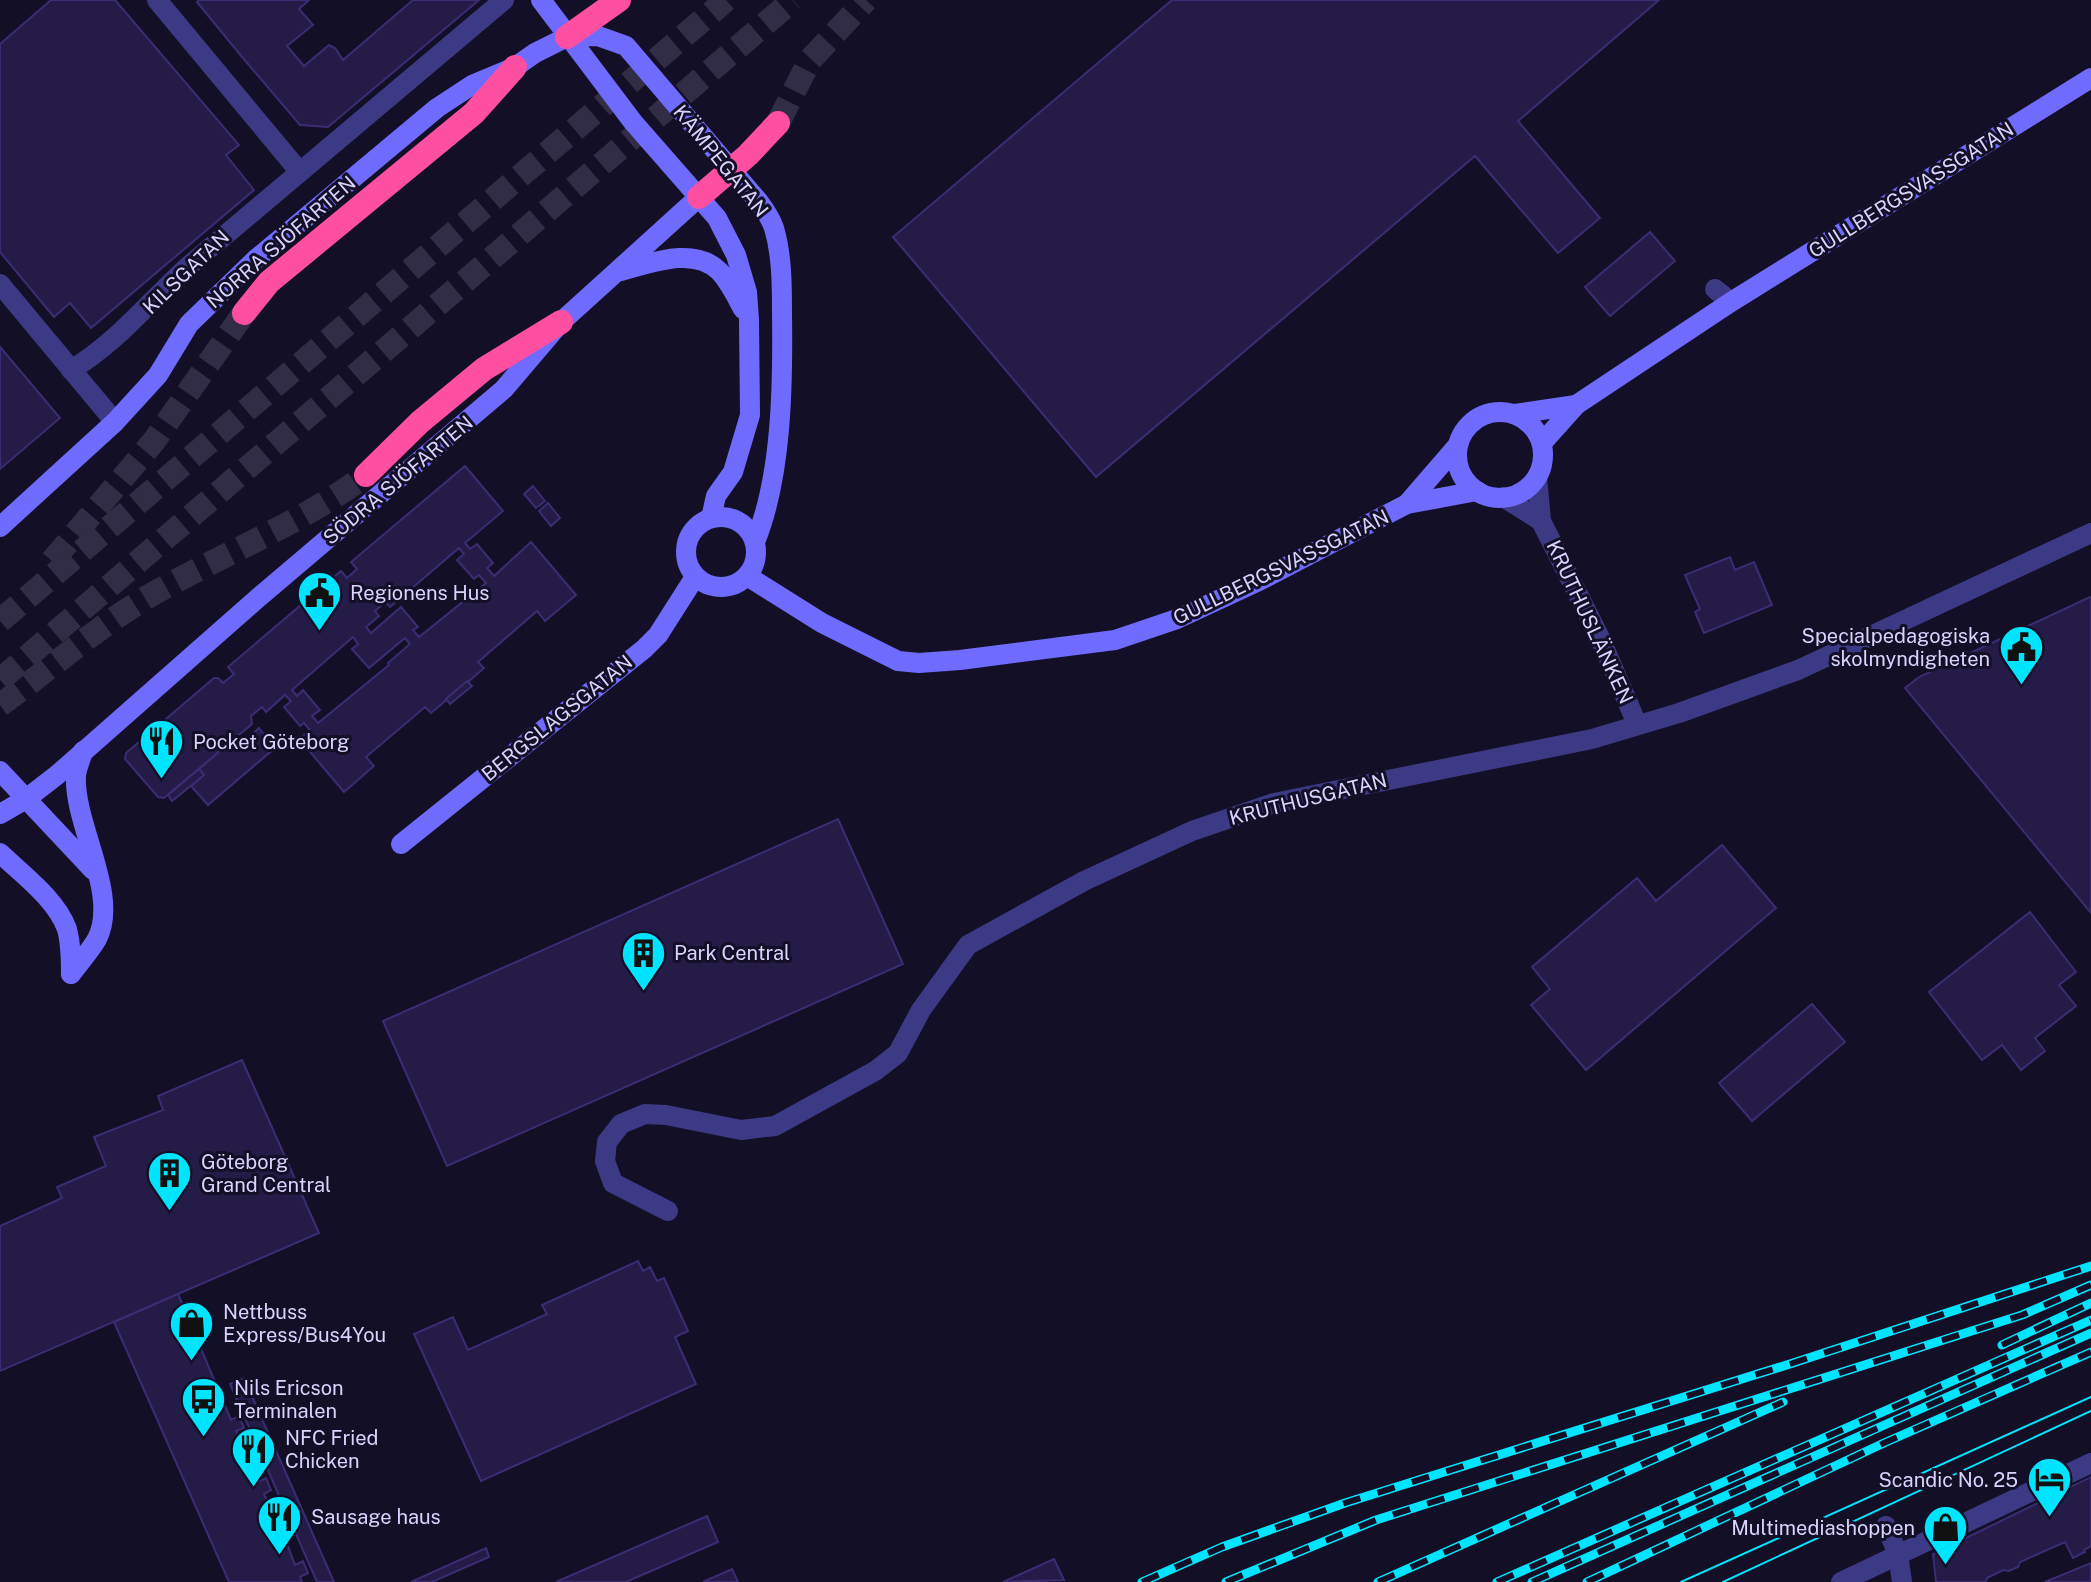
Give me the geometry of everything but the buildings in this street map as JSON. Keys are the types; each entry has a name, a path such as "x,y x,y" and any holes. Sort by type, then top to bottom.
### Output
{"highway":[{"path":"567,37 619,0"},
{"path":"244,313 269,282 474,113 515,67"},
{"path":"699,197 778,123"},
{"path":"366,475 420,422 484,369 561,322"}],"street":[{"path":"157,0 299,171"},
{"name":"KILSGATAN","path":"71,370 98,353 138,318 185,269 504,0"},
{"name":"KÄMPEGATAN","path":"541,0 633,122 717,218 736,255 747,292 750,415 733,472 716,496 711,518"},
{"name":"KÄMPEGATAN","path":"567,37 598,36 626,46 759,202 773,226 782,290 783,370 772,487 765,518 755,542"},
{"name":"NORRA SJÖFARTEN","path":"0,527 115,422 158,375 189,324 256,259 437,108 472,85 515,67 567,37"},
{"name":"GULLBERGSVASSGATAN","path":"1542,443 1576,405 1723,296 2091,78"},
{"name":"SÖDRA SJÖFARTEN","path":"0,814 26,799 504,389 561,322 699,197"},
{"name":"KÄMPEGATAN","path":"617,272 656,262 700,259 721,272 749,320"},
{"path":"0,284 115,422"},
{"name":"GULLBERGSVASSGATAN","path":"1407,504 1458,445 1468,426 1482,416 1495,412 1515,414 1576,405"},
{"path":"1503,497 1522,492 1537,477 1543,457 1542,443 1532,425 1515,414"},
{"path":"1458,445 1460,471 1477,491"},
{"name":"KRUTHUSLÄNKEN","path":"1537,477 1541,521 1600,638 1637,724"},
{"name":"GULLBERGSVASSGATAN","path":"747,576 822,623 898,661 960,660 1115,640 1177,619 1259,581 1407,504 1477,491 1503,497"},
{"name":"KRUTHUSLÄNKEN","path":"1503,497 1541,521"},
{"path":"711,518 735,519 748,529 755,542 756,556 747,576 736,584 722,588 708,585 695,577 685,555 687,539 697,526 711,518"},
{"name":"KRUTHUSGATAN","path":"668,1211 613,1183 605,1161 607,1142 621,1124 645,1114 666,1115 741,1130 775,1126 875,1071 898,1053 921,1010 968,945 1084,881 1192,831 1274,803 1592,739 1679,713 1798,670 2091,533"},
{"name":"BERGSLAGSGATAN","path":"401,844 644,649 658,635 695,577"},
{"path":"0,853 56,908 66,928 71,974 98,937 102,900 98,875 79,812 76,771 84,750"},
{"path":"0,771 98,875"},
{"path":"1841,1582 2091,1463"},
{"path":"1886,1526 1898,1554 1902,1582"}],"tunnel":[{"path":"0,621 726,0"},
{"path":"0,680 793,0"},
{"path":"778,123 810,60 866,0"},
{"path":"52,561 154,441 244,313"},
{"path":"0,705 137,604 291,522 366,475"}],"tram line":[{"path":"1681,1582 2091,1397"},
{"path":"1723,1582 2091,1411"}],"railway":[{"path":"1142,1582 1222,1547 1345,1503 2091,1266"},
{"path":"1226,1582 1376,1520 2022,1315 2091,1285"},
{"path":"2002,1345 2091,1303"},
{"path":"1497,1582 2091,1320"},
{"path":"1532,1582 2091,1333"},
{"path":"1587,1582 1884,1443 2091,1352"},
{"path":"1378,1582 1783,1402"}],"place":[{"name":"Regionens Hus","path":"319,632"},
{"name":"Specialpedagogiska skolmyndigheten","path":"2021,687"},
{"name":"Pocket Göteborg","path":"162,781"},
{"name":"Park Central","path":"643,992"},
{"name":"Göteborg Grand Central","path":"170,1212"},
{"name":"Nettbuss Express/Bus4You","path":"192,1362"},
{"name":"Nils Ericson Terminalen","path":"203,1438"},
{"name":"NFC Fried Chicken","path":"254,1489"},
{"name":"Scandic No. 25","path":"2049,1519"},
{"name":"Sausage haus","path":"280,1556"},
{"name":"Multimediashoppen","path":"1946,1567"}]}
